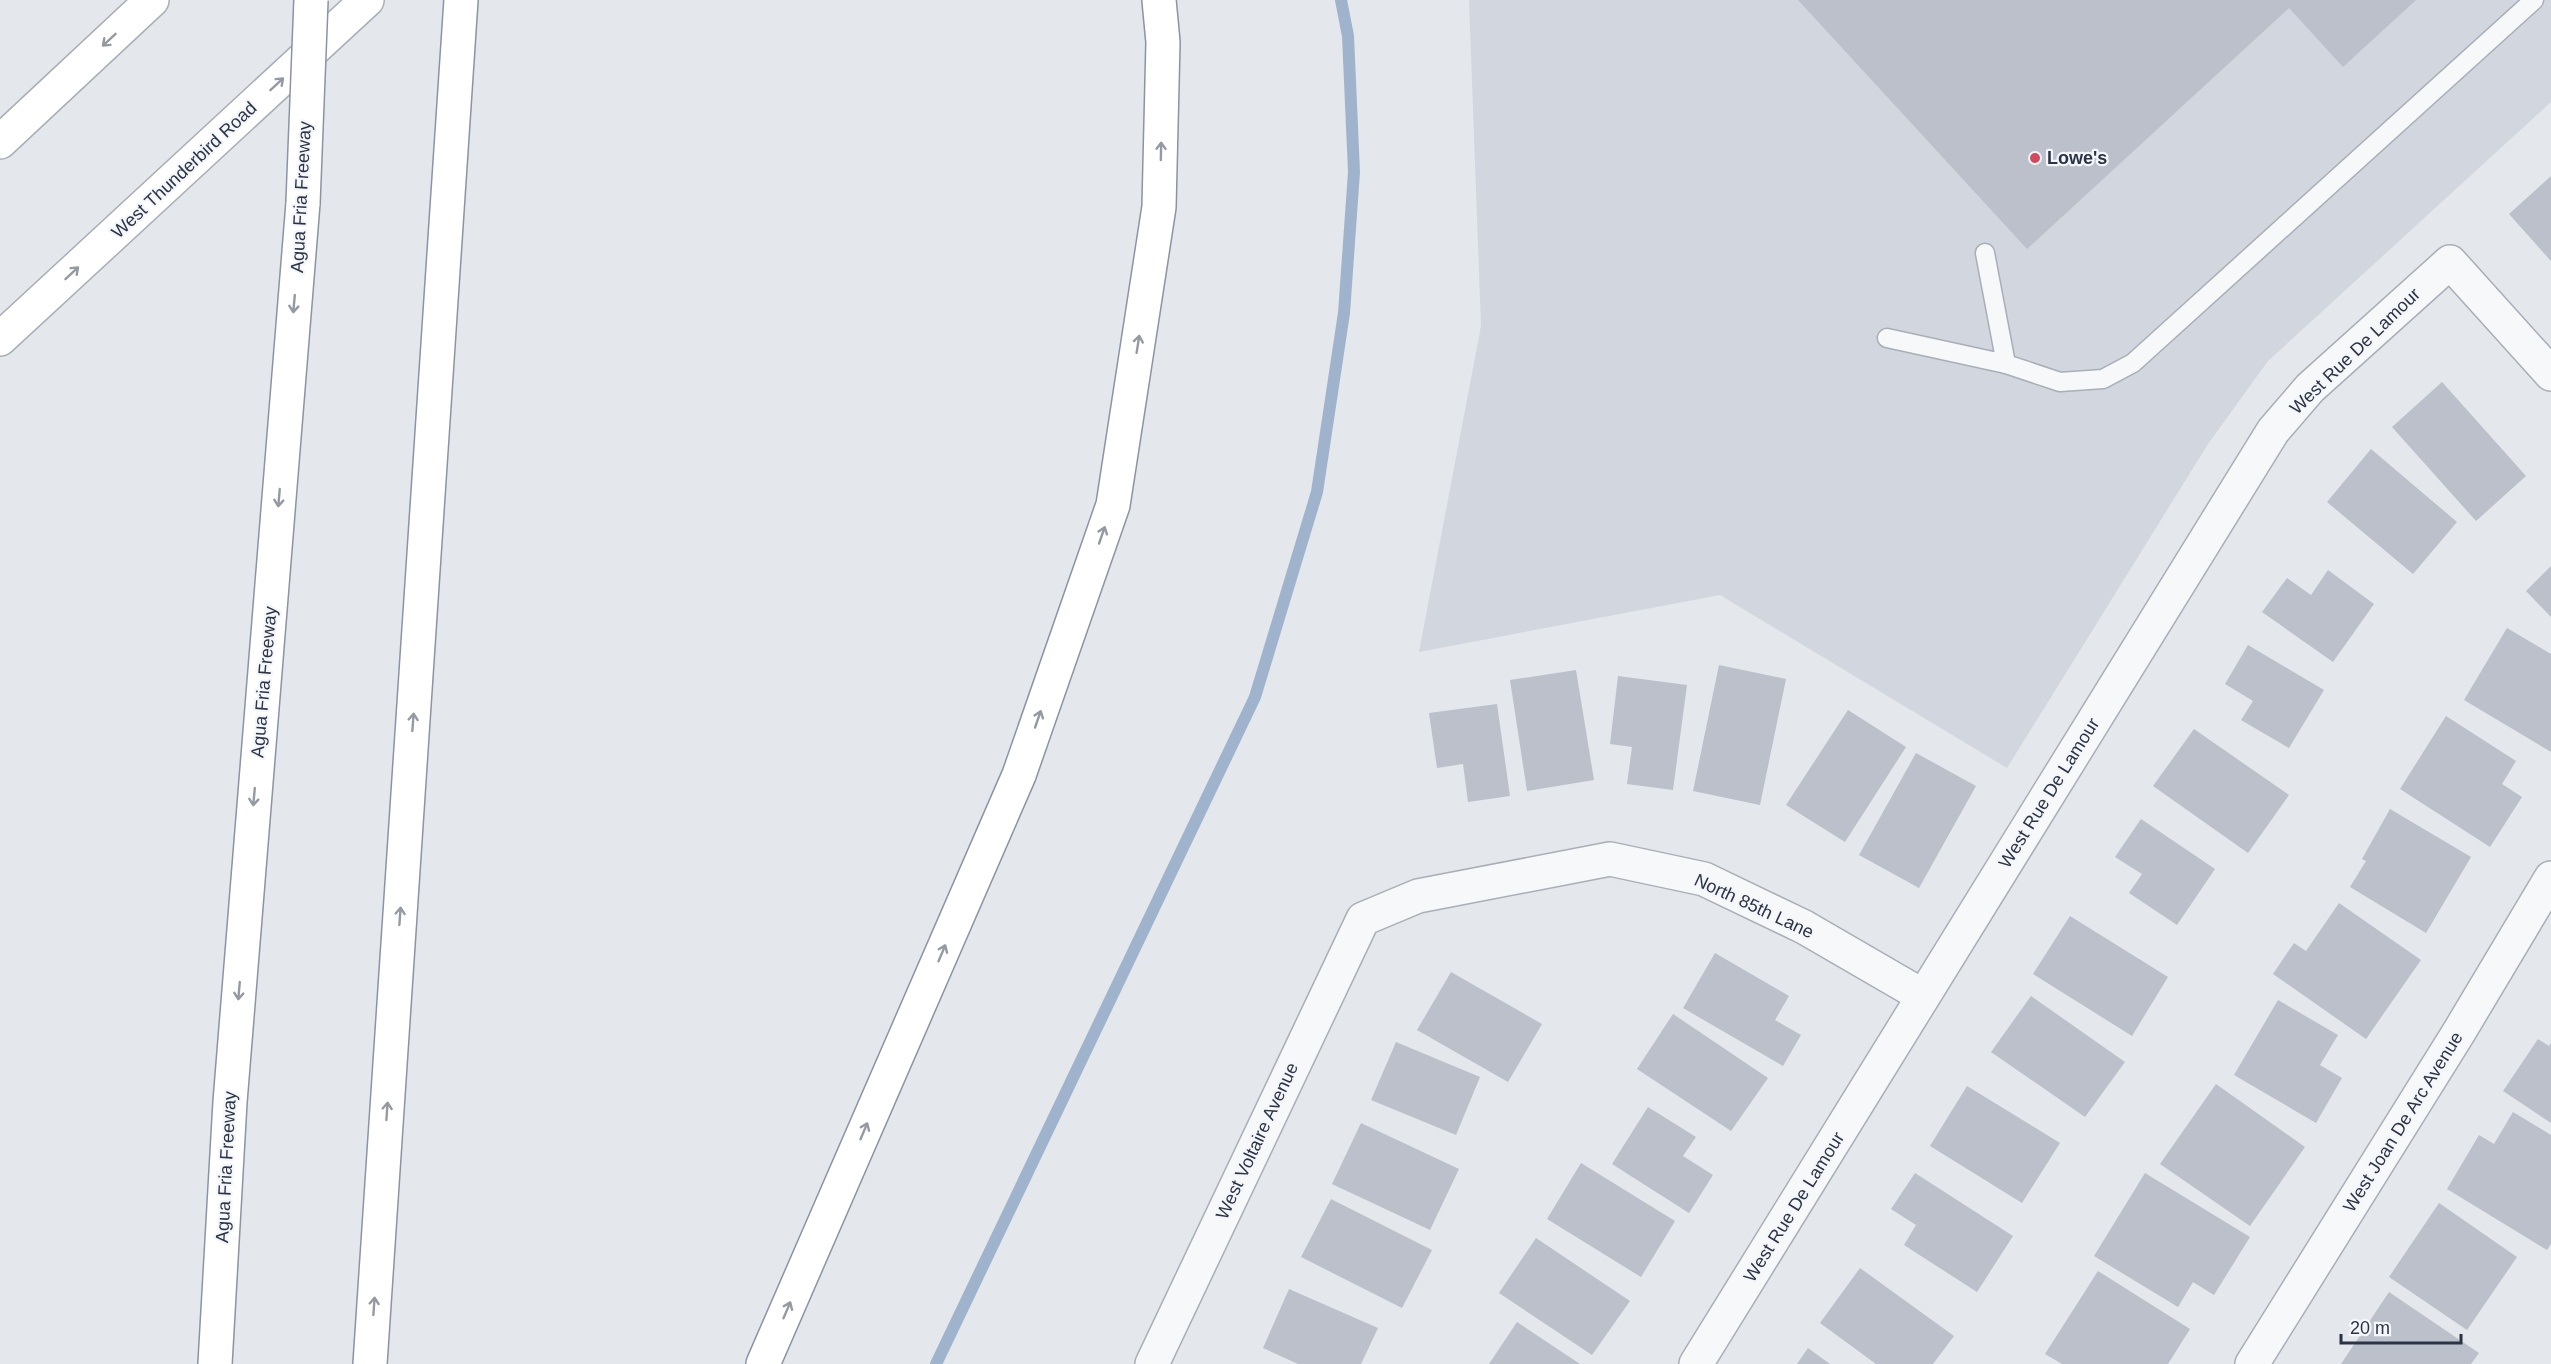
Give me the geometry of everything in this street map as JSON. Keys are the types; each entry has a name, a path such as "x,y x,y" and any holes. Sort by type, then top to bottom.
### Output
{"main road":[{"path":"0,142 152,0"},
{"name":"Agua Fria Freeway","path":"215,1364 230,1102 303,203 311,0"},
{"name":"West Thunderbird Road","path":"0,339 367,0"},
{"path":"370,1364 461,0"},
{"path":"763,1364 1019,775 1113,505 1159,207 1163,42 1159,0"}],"street":[{"name":"West Rue De Lamour","path":"1696,1364 2273,431 2310,388 2450,262 2551,374"},
{"name":"North 85th Lane","path":"1363,919 1418,896 1610,859 1704,879 1804,927 1923,996"},
{"name":"West Joan De Arc Avenue","path":"2252,1364 2459,1032 2551,878"},
{"name":"West Voltaire Avenue","path":"1152,1364 1363,919"}],"lane":[{"path":"1887,338 2006,364 2060,382 2103,379 2133,363 2534,0"},
{"path":"1985,253 2006,364"}],"shaded area":[{"path":"1469,0 2551,0 2551,102 2268,361 2208,444 2007,768 1720,595 1419,652 1481,326"}],"building":[{"name":"Lowe's","path":"1798,0 2416,0 2343,67 2289,8 2027,249"},
{"path":"2551,176 2551,261 2509,214"},
{"path":"2442,382 2526,476 2476,521 2392,427"},
{"path":"2371,449 2457,522 2413,574 2327,502"},
{"path":"2551,566 2551,617 2526,591"},
{"path":"2328,570 2374,604 2333,662 2262,612 2287,578 2311,595"},
{"path":"2507,628 2551,654 2551,752 2464,700"},
{"path":"2248,645 2324,690 2289,748 2241,720 2253,701 2225,684"},
{"path":"1719,665 1786,679 1760,805 1693,791"},
{"path":"1576,670 1594,780 1527,791 1510,680"},
{"path":"1618,676 1687,685 1673,790 1627,784 1632,747 1610,744"},
{"path":"1497,704 1510,796 1468,802 1463,764 1437,768 1429,713"},
{"path":"1848,710 1906,747 1845,842 1786,805"},
{"path":"2446,716 2516,761 2502,784 2522,797 2490,847 2400,789"},
{"path":"2194,729 2289,795 2248,853 2153,786"},
{"path":"1916,753 1976,786 1919,888 1859,855"},
{"path":"2390,809 2471,857 2426,933 2350,887 2366,861 2362,859"},
{"path":"2141,819 2215,869 2177,925 2129,893 2142,874 2115,857"},
{"path":"2339,903 2421,960 2366,1039 2273,974 2294,943 2306,951"},
{"path":"2070,916 2168,977 2132,1036 2033,974"},
{"path":"1715,953 1789,996 1775,1020 1801,1035 1783,1066 1683,1008"},
{"path":"1451,972 1542,1024 1508,1082 1417,1030"},
{"path":"2031,996 2125,1062 2085,1117 1991,1052"},
{"path":"2278,1000 2338,1035 2320,1065 2342,1078 2316,1123 2234,1075"},
{"path":"1673,1014 1768,1078 1731,1131 1637,1069"},
{"path":"2538,1039 2549,1046 2551,1043 2551,1123 2503,1091"},
{"path":"1396,1042 1480,1077 1456,1135 1371,1100"},
{"path":"2216,1084 2305,1147 2250,1226 2160,1164"},
{"path":"1967,1086 2060,1143 2022,1203 1930,1146"},
{"path":"1648,1107 1696,1137 1683,1156 1713,1175 1689,1213 1612,1164"},
{"path":"2513,1112 2551,1135 2551,1244 2547,1250 2447,1189 2479,1135 2494,1144"},
{"path":"1361,1123 1459,1169 1430,1230 1332,1184"},
{"path":"1581,1163 1675,1221 1641,1277 1547,1219"},
{"path":"1915,1173 2013,1236 1977,1292 1904,1245 1916,1225 1891,1209"},
{"path":"2145,1173 2250,1237 2214,1295 2193,1282 2178,1307 2094,1256"},
{"path":"1331,1199 1432,1250 1402,1308 1301,1257"},
{"path":"2439,1203 2517,1257 2467,1330 2389,1277"},
{"path":"1536,1238 1630,1301 1592,1355 1499,1293"},
{"path":"1860,1268 1954,1336 1933,1364 1876,1364 1820,1323"},
{"path":"2098,1271 2190,1329 2168,1364 2062,1364 2045,1354"},
{"path":"1289,1289 1378,1328 1361,1364 1298,1364 1263,1348"},
{"path":"2389,1292 2479,1353 2471,1364 2341,1364"},
{"path":"1517,1322 1580,1364 1489,1364"},
{"path":"1808,1348 1830,1364 1797,1364"}],"waterway":[{"path":"936,1364 1255,697 1317,492 1344,313 1354,172 1348,36 1341,0"}],"place":[{"name":"Lowe's","path":"2035,158"}]}
